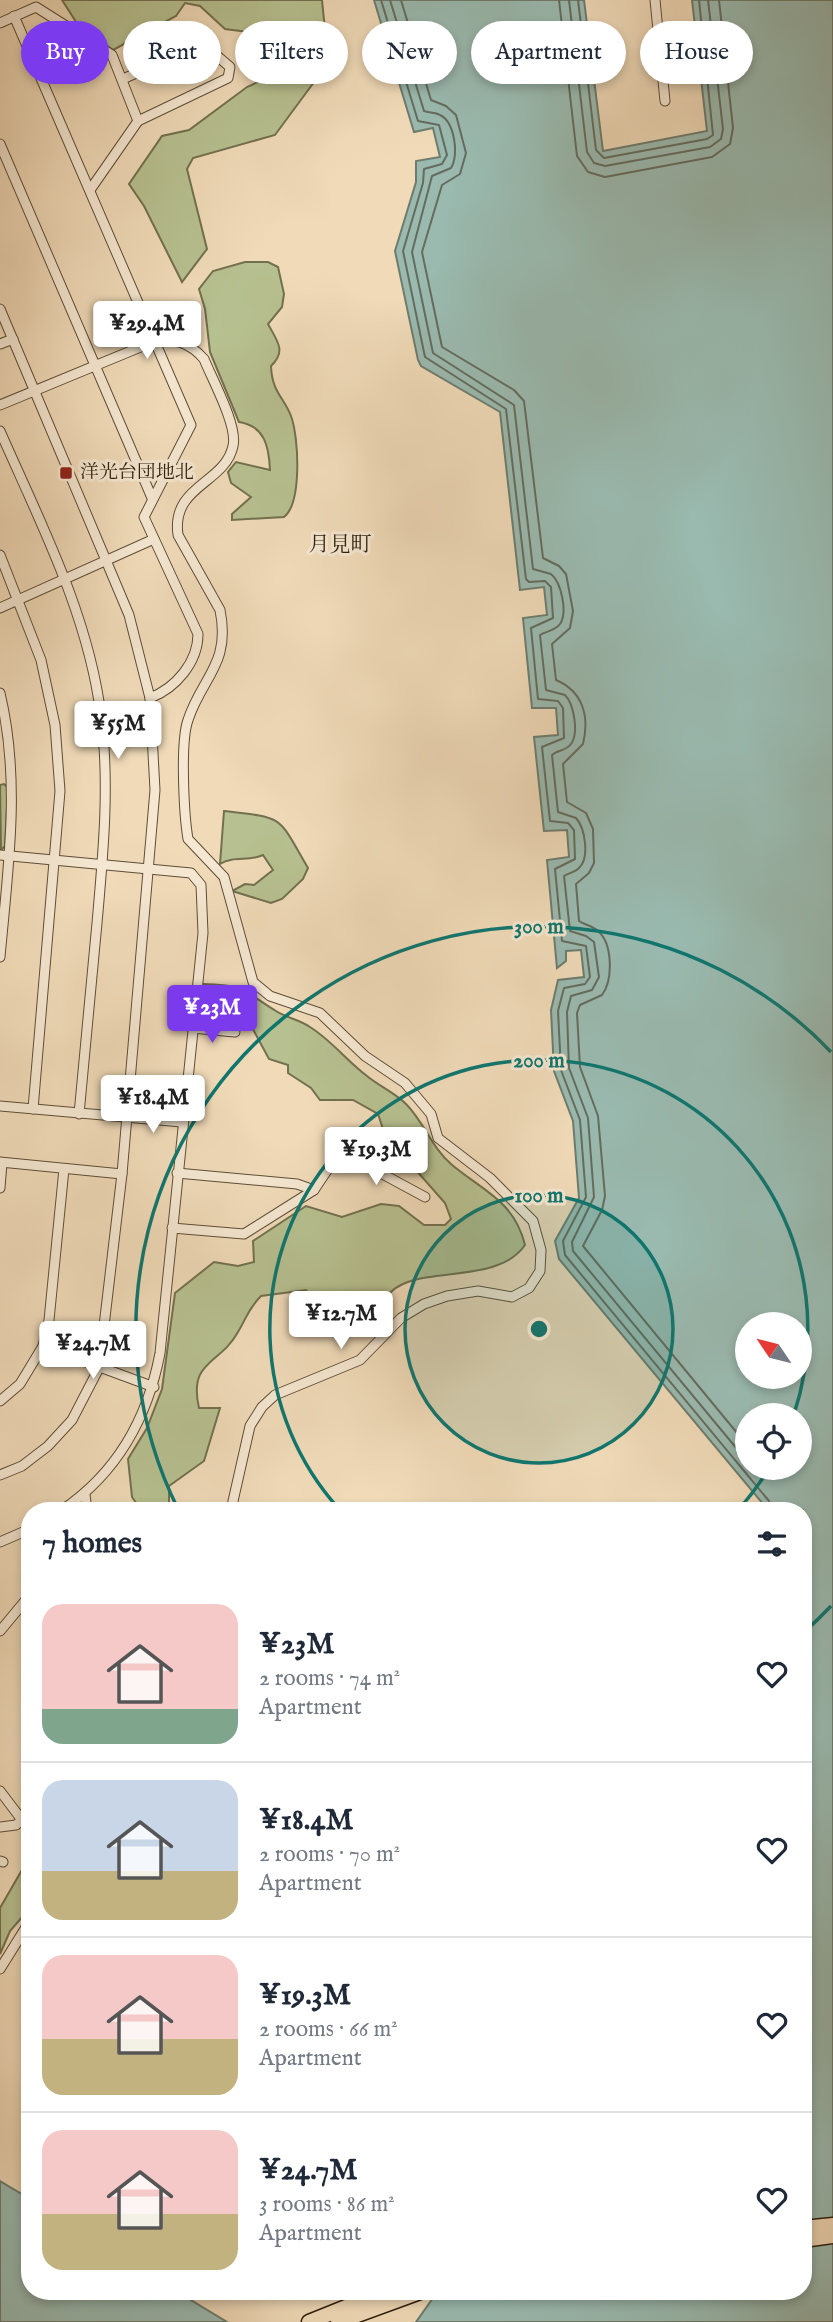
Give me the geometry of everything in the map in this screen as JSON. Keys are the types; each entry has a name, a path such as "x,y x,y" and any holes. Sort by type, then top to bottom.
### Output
{"highway":[{"path":"812,2227 833,2225"},
{"path":"812,2238 833,2236"},
{"path":"310,2322 364,2300"},
{"path":"338,2322 398,2300"}],"street":[{"path":"655,0 665,101"},
{"path":"0,23 36,7 112,55 123,79"},
{"path":"14,16 191,425 144,517 198,634 198,650 190,665 160,694 149,698"},
{"path":"221,59 230,66 228,78 221,81"},
{"path":"125,84 138,121"},
{"path":"90,190 138,121 215,84"},
{"path":"0,144 152,498"},
{"path":"0,309 129,615 149,698 155,790 122,1174 99,1368 72,1420 48,1446 22,1466 0,1475"},
{"path":"0,344 13,338"},
{"path":"0,405 155,341 180,341 197,350 204,359 233,431 233,447 227,459 183,501 177,523 178,535 220,610 223,623 218,666 192,711 185,731 188,839 224,877 253,982 270,996 320,1013 365,1056 405,1083 431,1114 438,1138 491,1178 533,1221 541,1250 540,1271 529,1287 512,1297 478,1291 447,1296 424,1304 401,1318 360,1360 275,1395 262,1407 250,1426 233,1502"},
{"path":"0,431 64,578 83,635 101,715 105,796 102,864 79,1114"},
{"path":"0,608 154,539"},
{"path":"0,555 41,660 55,725 60,791 33,1109"},
{"path":"0,693 10,737 12,782 0,957"},
{"path":"0,782 12,782"},
{"path":"5,855 191,873 201,885 203,933 160,1353 154,1387 138,1425 116,1460 85,1495 74,1502"},
{"path":"192,1028 235,1032"},
{"path":"0,1106 182,1122"},
{"path":"172,1228 244,1234 314,1190 350,1136"},
{"path":"340,1151 425,1197"},
{"path":"0,1188 1,1163 122,1174"},
{"path":"0,1401 20,1384 43,1346 50,1320 65,1169"},
{"path":"177,1172 285,1183 314,1190"},
{"path":"43,1346 154,1387"},
{"path":"85,1495 86,1502"},
{"path":"0,1542 21,1533"},
{"path":"0,1631 21,1606"},
{"path":"0,1791 21,1818"},
{"path":"0,1827 16,1825 21,1820"},
{"path":"0,1969 21,1935"}],"green space":[{"path":"62,0 322,0 324,21 235,21 235,30 225,29 221,21 216,21 200,6 185,3 176,16 167,21 123,21 123,45 113,50 109,47 109,21 75,21"},
{"path":"253,84 313,84 275,135 193,158 187,169 207,249 182,282 144,206 129,184 162,136 189,130"},
{"path":"245,262 268,262 278,267 284,294 282,307 268,324 279,346 279,356 271,366 276,388 294,426 297,470 294,498 284,517 232,520 232,514 251,497 231,483 228,472 236,462 270,470 267,446 255,428 239,422 210,352 205,309 199,289 213,271"},
{"path":"4,784 8,788 5,846 1,850 0,785"},
{"path":"224,811 270,818 278,822 291,838 308,868 303,879 282,899 271,903 232,891 245,884 254,885 273,870 263,855 220,864"},
{"path":"203,984 236,987 306,1025 325,1038 367,1076 402,1100 444,1158 505,1206 520,1230 525,1245 501,1264 418,1279 397,1287 364,1322 337,1340 306,1290 261,1296 250,1309 231,1343 208,1364 198,1381 199,1408 220,1408 204,1461 169,1486 169,1502 135,1502 132,1497 128,1459 147,1428 162,1389 175,1293 214,1262 238,1266 254,1262 253,1241 306,1206 342,1217 381,1204 399,1206 424,1225 445,1225 451,1219 445,1203 385,1135 378,1114 353,1100 320,1100 311,1088 288,1073 288,1065 269,1059 247,1018"},
{"path":"21,1872 21,1918 10,1931 0,1954 0,1908"}],"water":[{"path":"374,0 584,0 587,21 471,21 471,84 595,84 603,151 707,131 702,84 753,84 753,21 694,21 692,0 833,0 833,2322 416,2322 432,2300 812,2300 812,1502 762,1502 743,1480 812,1480 812,1403 735,1403 735,1470 559,1259 555,1241 579,1198 573,1121 554,1071 551,1010 558,980 584,977 581,950 566,951 566,961 557,968 547,860 569,857 567,830 544,831 534,737 558,735 556,708 532,708 523,618 547,615 544,587 520,590 500,412 421,366 418,360 395,251 416,182 416,161 440,157 433,128 414,132 399,84 457,84 457,21 380,21"},
{"path":"0,2181 21,2194 21,2300 191,2300 227,2322 0,2322"}],"place":[{"name":"洋光台団地北","path":"66,473"}],"district":[{"name":"月見町","path":"340,545"}]}
